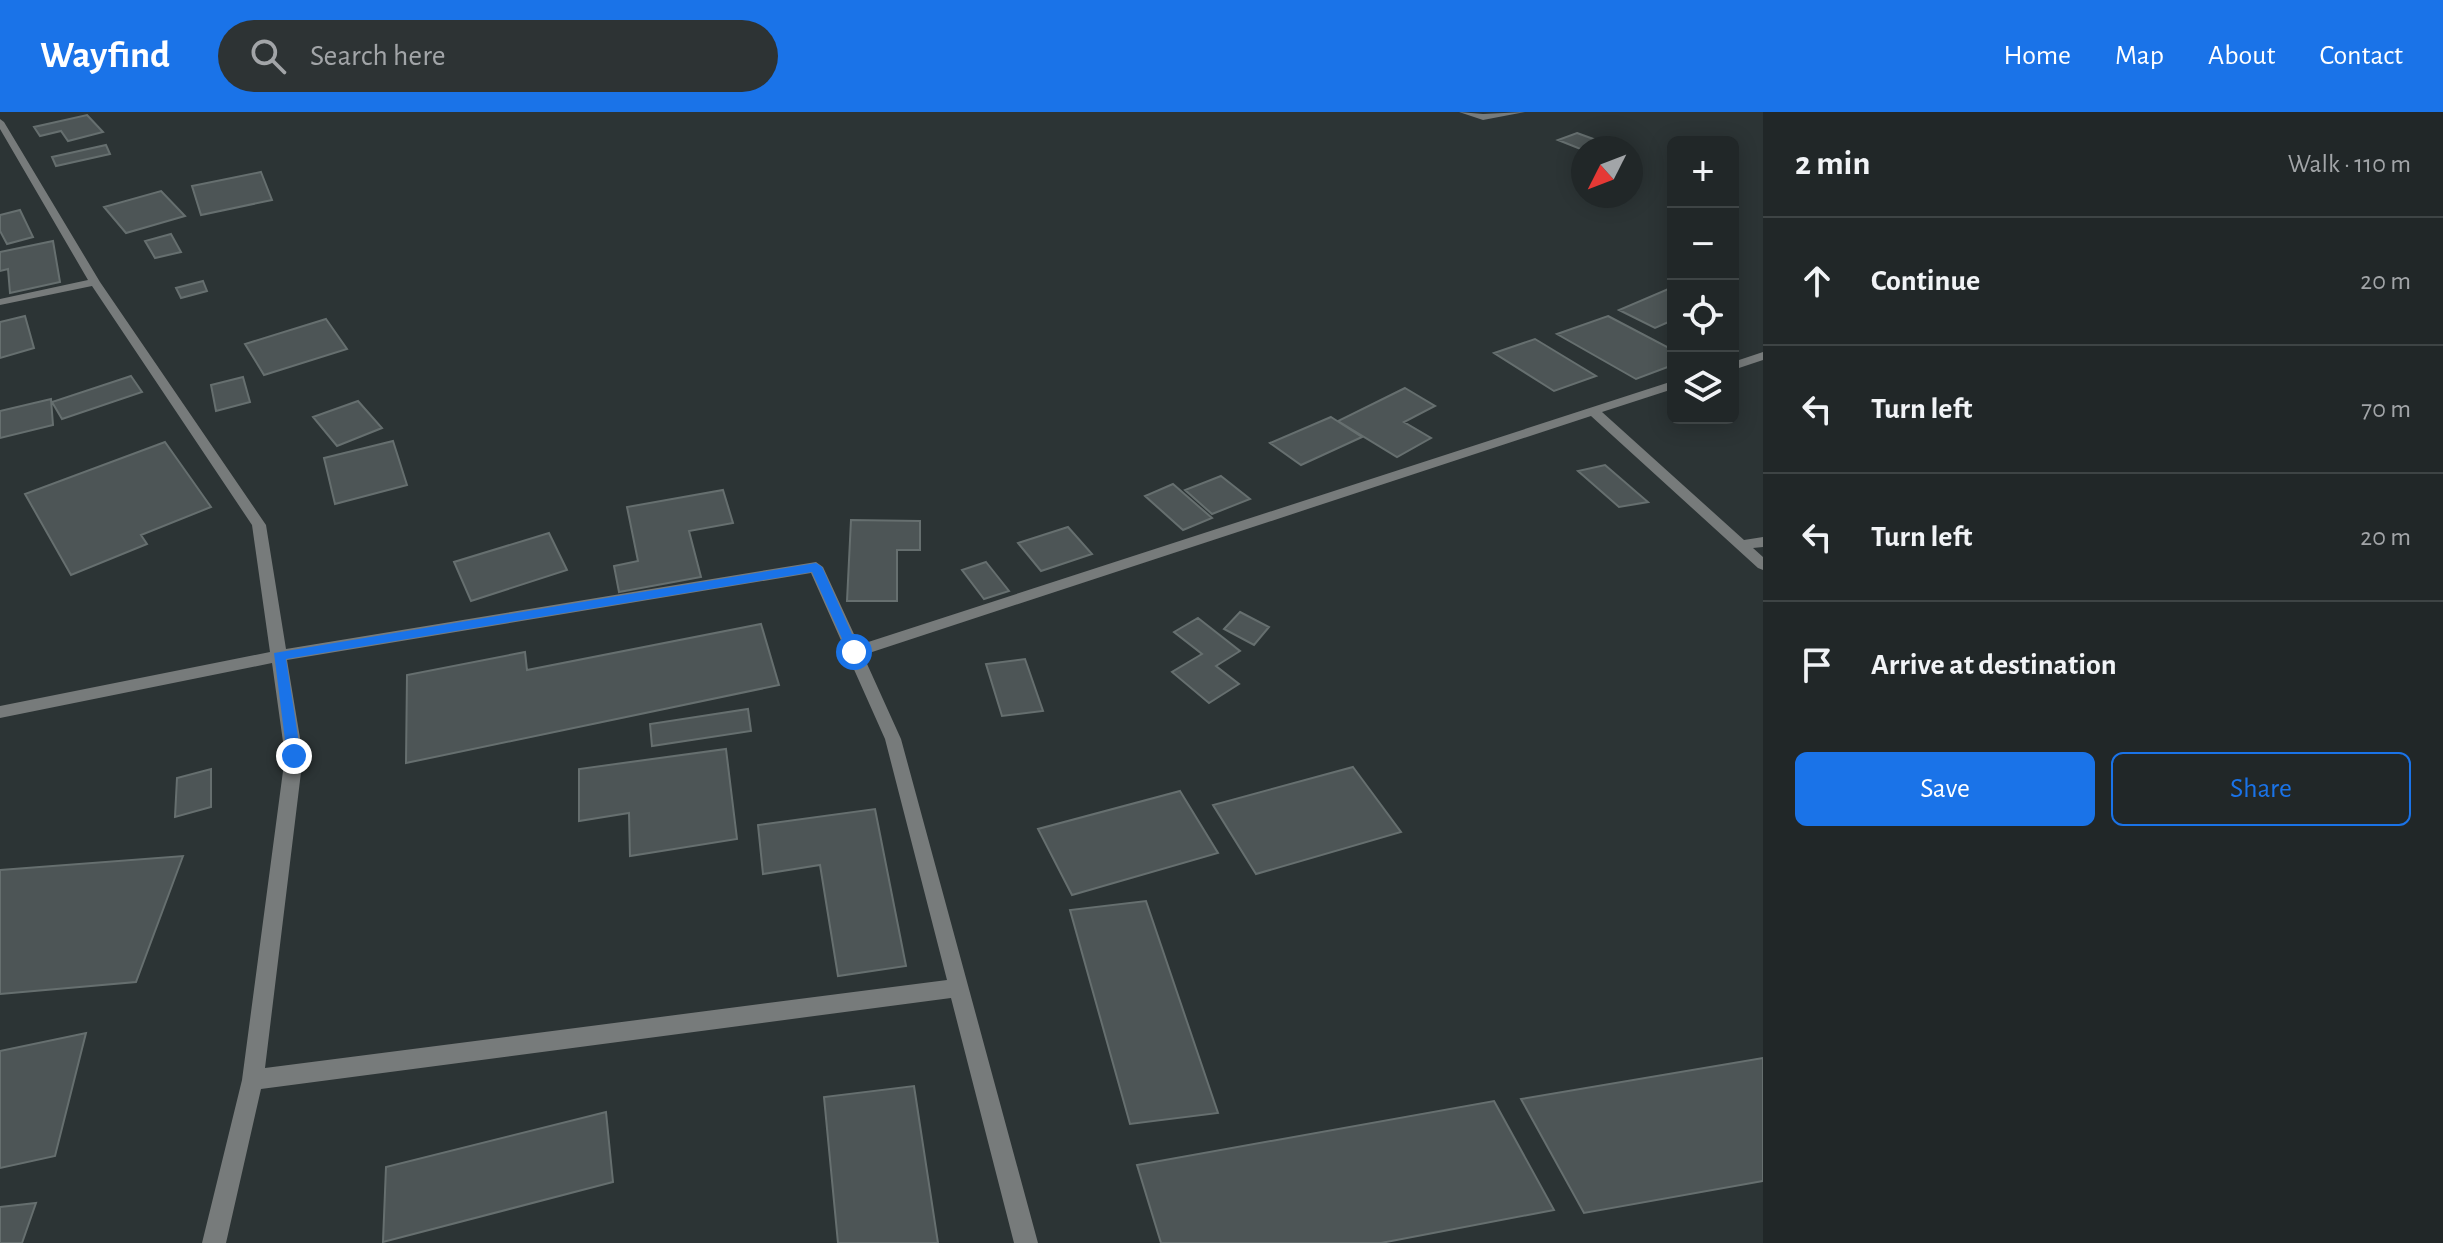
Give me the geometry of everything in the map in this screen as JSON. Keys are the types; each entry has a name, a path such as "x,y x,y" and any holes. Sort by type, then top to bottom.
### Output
{"street":[{"path":"1463,112 1483,117 1521,112"},
{"path":"0,122 95,282 259,525 294,756 253,1080 214,1243"},
{"path":"0,302 95,282"},
{"path":"1739,364 1763,356"},
{"path":"854,652 1667,387"},
{"path":"1592,410 1763,565"},
{"path":"1742,545 1763,542"},
{"path":"0,712 279,656 816,567 893,739 1026,1243"},
{"path":"253,1080 959,988"}],"building":[{"path":"87,115 103,132 68,141 61,131 40,136 34,127"},
{"path":"1577,133 1585,136 1571,136 1571,145 1558,140"},
{"path":"106,145 110,154 56,166 52,157"},
{"path":"261,172 272,200 201,215 192,186"},
{"path":"161,191 185,216 126,233 104,207"},
{"path":"20,210 33,237 7,244 0,231 0,215"},
{"path":"171,234 181,252 155,258 145,241"},
{"path":"53,241 60,282 10,293 8,269 0,271 0,252"},
{"path":"203,281 207,291 181,298 176,288"},
{"path":"1667,290 1667,323 1655,328 1619,310"},
{"path":"25,316 34,348 0,358 0,322"},
{"path":"1608,316 1667,347 1667,367 1636,379 1557,334"},
{"path":"326,319 347,349 264,375 245,344"},
{"path":"1535,339 1596,376 1554,391 1494,353"},
{"path":"131,376 142,392 62,419 52,402"},
{"path":"243,377 250,402 216,411 211,385"},
{"path":"1405,388 1435,406 1404,422 1431,438 1397,457 1338,421"},
{"path":"51,399 53,425 0,438 0,411"},
{"path":"358,401 382,428 337,446 313,417"},
{"path":"1331,417 1362,437 1301,465 1270,443"},
{"path":"393,441 407,485 335,504 324,458"},
{"path":"165,442 211,507 141,535 147,544 71,575 25,494"},
{"path":"1605,465 1648,502 1619,507 1578,471"},
{"path":"1221,476 1250,499 1212,514 1185,490"},
{"path":"1173,484 1212,518 1183,530 1145,496"},
{"path":"723,490 733,523 689,531 701,577 619,592 614,566 638,561 627,507"},
{"path":"851,520 920,521 920,550 897,550 897,601 847,601"},
{"path":"1068,527 1092,554 1041,571 1018,543"},
{"path":"549,533 567,570 471,601 454,562"},
{"path":"986,562 1009,591 984,599 962,570"},
{"path":"1240,612 1269,627 1254,645 1224,629"},
{"path":"1198,618 1240,651 1216,666 1239,684 1209,703 1172,672 1202,654 1174,632"},
{"path":"761,624 779,685 406,763 407,675 525,652 527,670"},
{"path":"1025,659 1043,711 1002,716 986,664"},
{"path":"748,709 751,731 652,746 650,724"},
{"path":"726,749 737,839 630,856 629,813 579,821 579,769"},
{"path":"1353,767 1401,832 1256,874 1213,805"},
{"path":"211,769 211,807 175,817 177,778"},
{"path":"1180,791 1218,853 1072,895 1038,829"},
{"path":"875,809 906,966 838,976 820,865 763,874 758,825"},
{"path":"183,856 136,982 0,994 0,870"},
{"path":"1146,901 1218,1113 1130,1124 1070,910"},
{"path":"86,1033 55,1156 0,1168 0,1051"},
{"path":"1763,1058 1763,1181 1584,1213 1521,1099"},
{"path":"914,1086 938,1243 838,1243 824,1097"},
{"path":"1494,1101 1554,1210 1381,1243 1161,1243 1137,1165"},
{"path":"606,1112 613,1182 383,1242 386,1167"},
{"path":"36,1203 22,1243 0,1243 0,1207"}],"route":[{"path":"294,756 279,656 816,567 854,652"}]}
